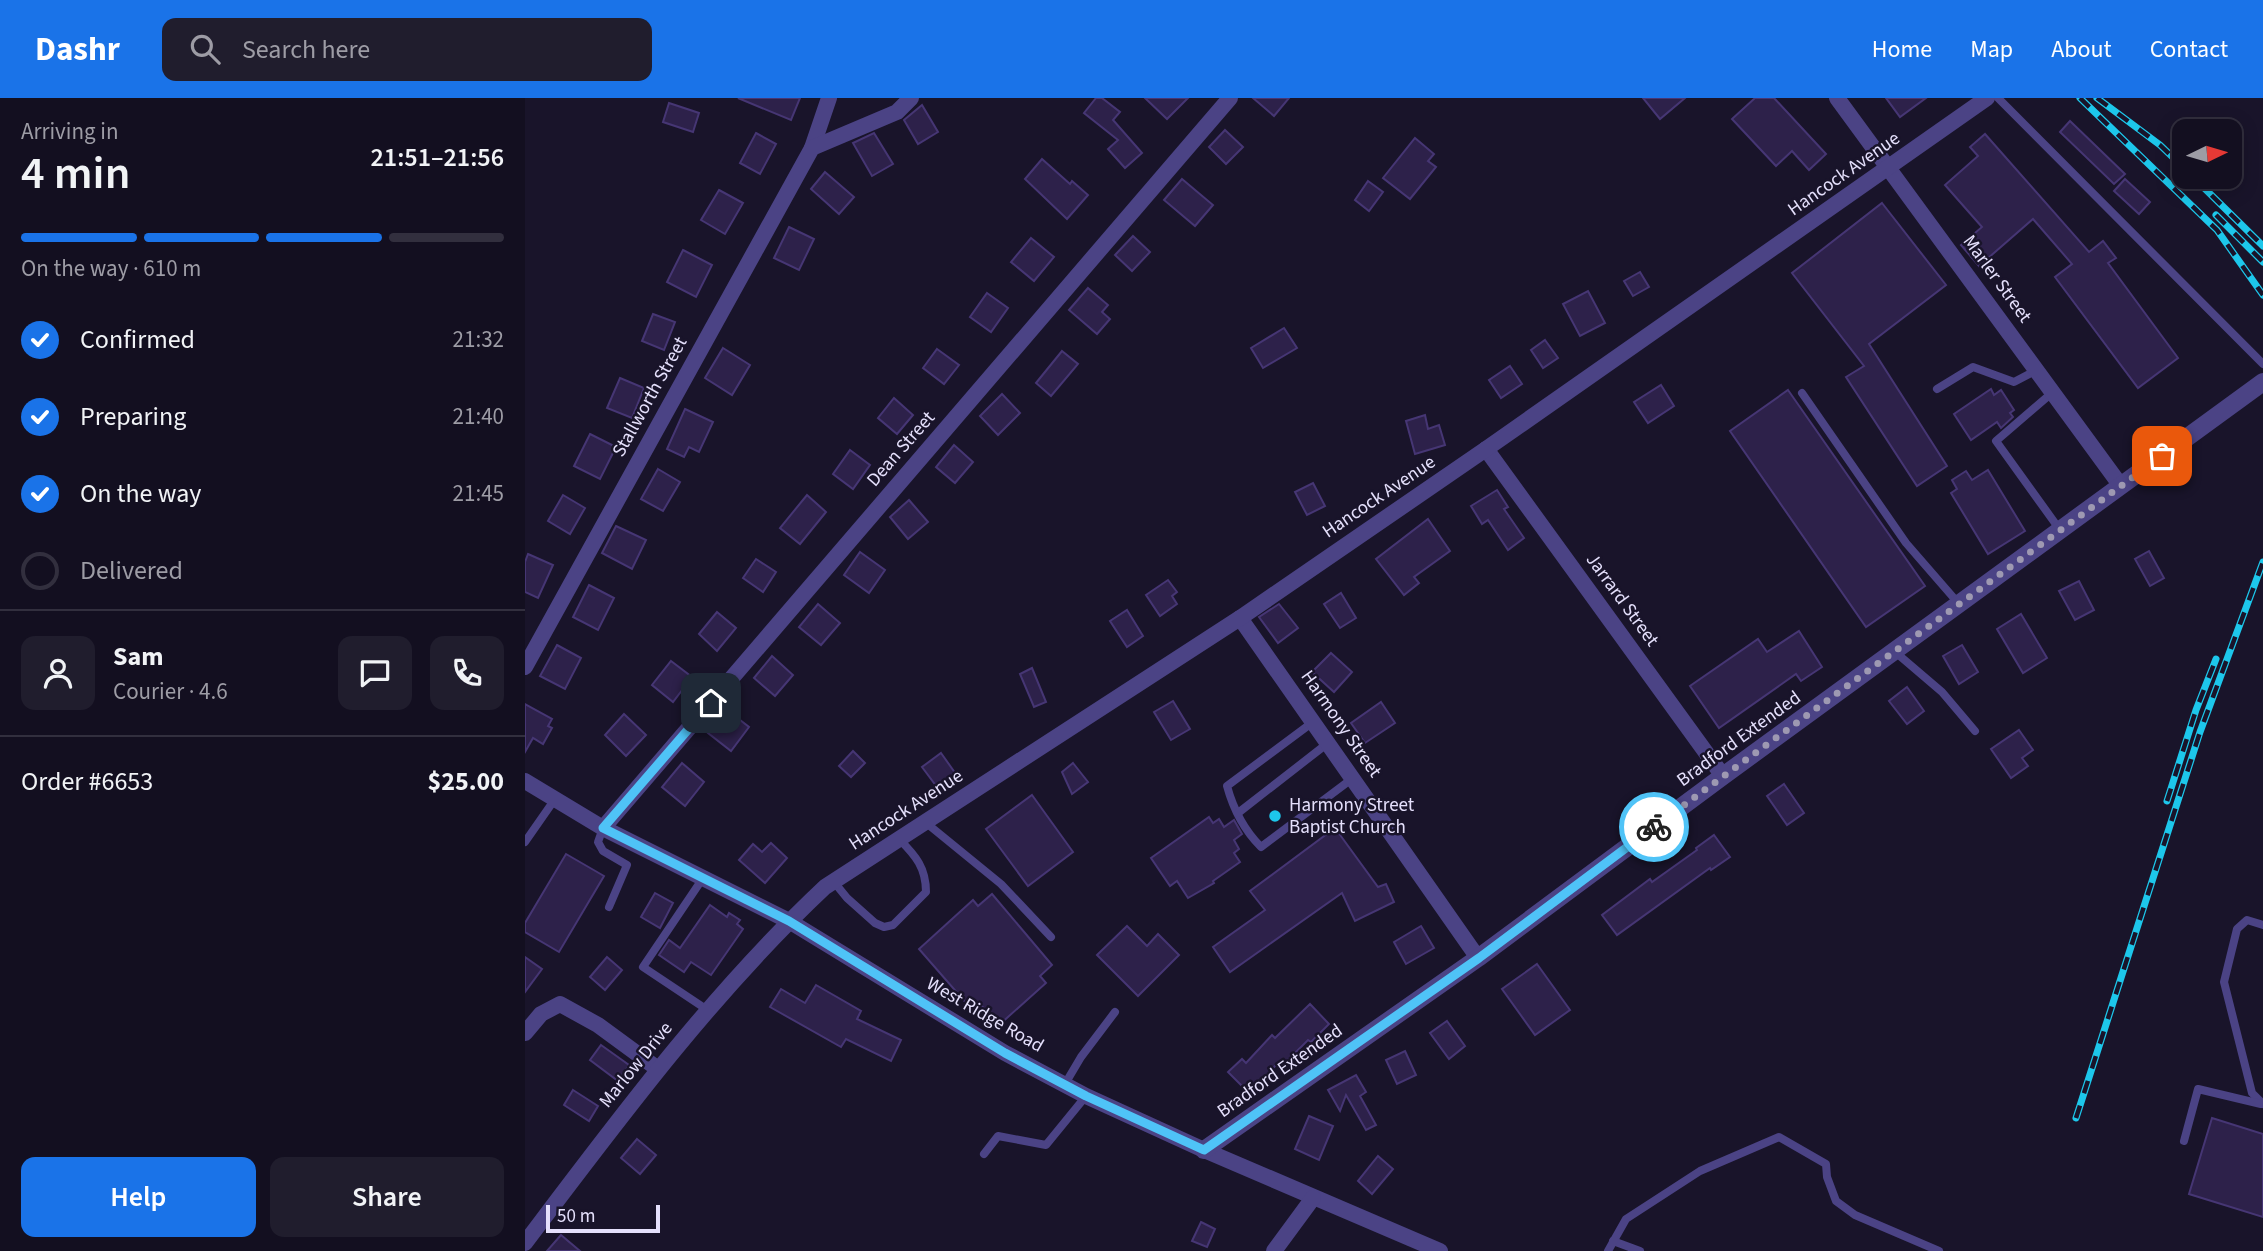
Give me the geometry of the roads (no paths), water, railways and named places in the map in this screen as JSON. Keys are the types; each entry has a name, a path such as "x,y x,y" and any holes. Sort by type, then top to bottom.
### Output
{"street":[{"name":"Stallworth Street","path":"525,667 812,148 829,98"},
{"path":"812,148 897,112 911,98"},
{"name":"Dean Street","path":"603,828 1230,98"},
{"name":"Marler Street","path":"1837,98 2121,486"},
{"name":"Hancock Avenue","path":"789,921 834,882 1240,618 1987,98"},
{"name":"Bradford Extended","path":"1204,1150 1479,958 1723,776 2263,382"},
{"name":"Jarrard Street","path":"1486,449 1723,776"},
{"name":"Harmony Street","path":"1240,618 1479,958"},
{"name":"West Ridge Road","path":"525,781 603,828 789,921 1005,1053 1086,1096 1313,1198 1440,1251"},
{"name":"Marlow Drive","path":"525,1243 658,1069 789,921"},
{"path":"525,1032 541,1014 560,1004 598,1025 658,1069"},
{"path":"1274,1251 1313,1198"}],"lane":[{"path":"1998,98 2263,364"},
{"path":"1937,389 1973,367 2014,382 2037,370"},
{"path":"2053,392 1996,441 2060,530"},
{"path":"1802,393 1906,543 1959,604"},
{"path":"1894,651 1941,692 1975,731"},
{"path":"1313,722 1227,786 1231,801 1253,839 1261,847 1353,778"},
{"path":"1238,813 1328,743"},
{"path":"525,842 555,799"},
{"path":"925,822 1001,884 1051,937"},
{"path":"603,828 598,842 603,851 627,864"},
{"path":"834,882 847,898 875,923 884,928 893,925 926,892 925,872 912,852 899,839"},
{"path":"609,907 627,864 639,847"},
{"path":"703,878 643,967 709,1011"},
{"path":"2262,1104 2252,1093 2224,982 2237,929 2247,920 2263,925"},
{"path":"1065,1084 1081,1057 1115,1012"},
{"path":"2184,1141 2198,1089 2262,1104"},
{"path":"984,1154 998,1136 1046,1144 1086,1096"},
{"path":"1608,1251 1626,1219 1700,1171 1779,1137 1826,1164 1827,1177 1836,1201 1855,1215 1940,1251"},
{"path":"1613,1241 1640,1251"}],"railway":[{"path":"2080,98 2217,230 2263,295"},
{"path":"2097,98 2172,156"},
{"path":"2205,189 2263,246"},
{"path":"2216,215 2263,262"},
{"path":"2076,1118 2200,732 2263,562"},
{"path":"2167,801 2196,710 2216,659"}],"place":[{"name":"Harmony Street Baptist Church","path":"1275,816"}]}
